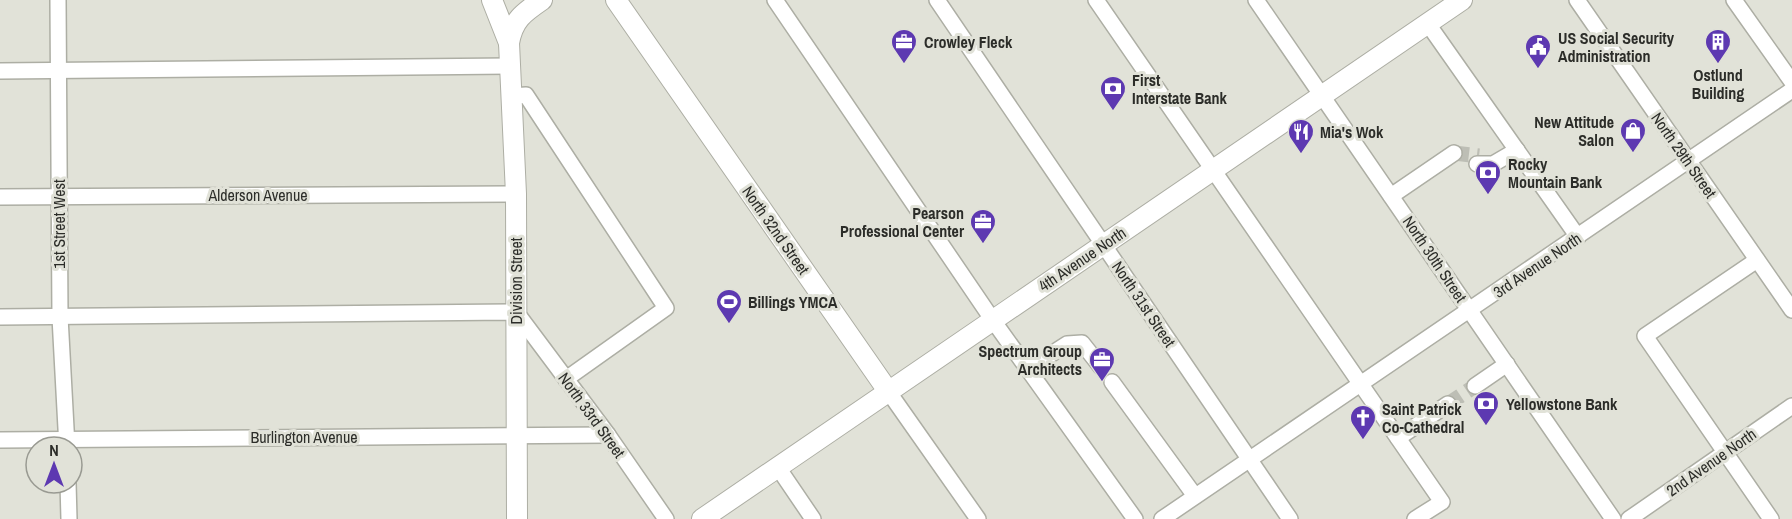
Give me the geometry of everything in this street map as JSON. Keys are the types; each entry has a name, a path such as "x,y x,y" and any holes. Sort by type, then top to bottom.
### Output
{"main road":[{"path":"492,0 509,44"},
{"path":"509,44 512,27 521,14 542,0"},
{"name":"North 32nd Street","path":"616,0 888,391"},
{"name":"4th Avenue North","path":"702,519 1462,0"},
{"name":"Division Street","path":"509,44 516,194 518,519"}],"street":[{"name":"1st Street West","path":"58,0 60,316 67,435"},
{"path":"775,0 992,319 1135,519"},
{"name":"North 31st Street","path":"937,0 1290,519"},
{"path":"1096,0 1442,502 1415,519"},
{"name":"North 30th Street","path":"1256,0 1613,519"},
{"name":"North 29th Street","path":"1577,0 1792,310"},
{"path":"1734,0 1792,82"},
{"path":"1428,24 1578,237"},
{"path":"0,71 510,66"},
{"name":"3rd Avenue North","path":"1162,519 1248,458 1689,162 1792,90"},
{"path":"512,96 526,95 666,308 566,379"},
{"path":"1478,160 1514,146"},
{"path":"1393,198 1453,157"},
{"name":"Alderson Avenue","path":"0,197 516,194"},
{"path":"1757,260 1645,336 1771,519"},
{"path":"0,317 516,312"},
{"name":"North 33rd Street","path":"516,312 608,435 666,519"},
{"path":"1028,369 1067,344 1082,343 1101,368"},
{"path":"1475,386 1507,364"},
{"path":"1112,382 1195,496"},
{"name":"North 32nd Street","path":"888,391 978,519"},
{"path":"1398,438 1448,404"},
{"name":"2nd Avenue North","path":"1629,519 1792,406"},
{"name":"Burlington Avenue","path":"84,443 608,435"},
{"name":"Burlington Avenue","path":"0,440 24,441"},
{"path":"777,466 813,519"},
{"path":"68,495 69,519"}],"tunnel":[{"path":"1454,153 1479,156"},
{"path":"1448,404 1475,386"}],"place":[{"name":"Crowley Fleck","path":"904,65"},
{"name":"Ostlund Building","path":"1718,65"},
{"name":"US Social Security Administration","path":"1538,70"},
{"name":"First Interstate Bank","path":"1113,112"},
{"name":"New Attitude Salon","path":"1633,154"},
{"name":"Mia's Wok","path":"1301,155"},
{"name":"Rocky Mountain Bank","path":"1488,196"},
{"name":"Pearson Professional Center","path":"983,245"},
{"name":"Billings YMCA","path":"729,325"},
{"name":"Spectrum Group Architects","path":"1102,383"},
{"name":"Yellowstone Bank","path":"1486,427"},
{"name":"Saint Patrick Co-Cathedral","path":"1363,441"}]}
